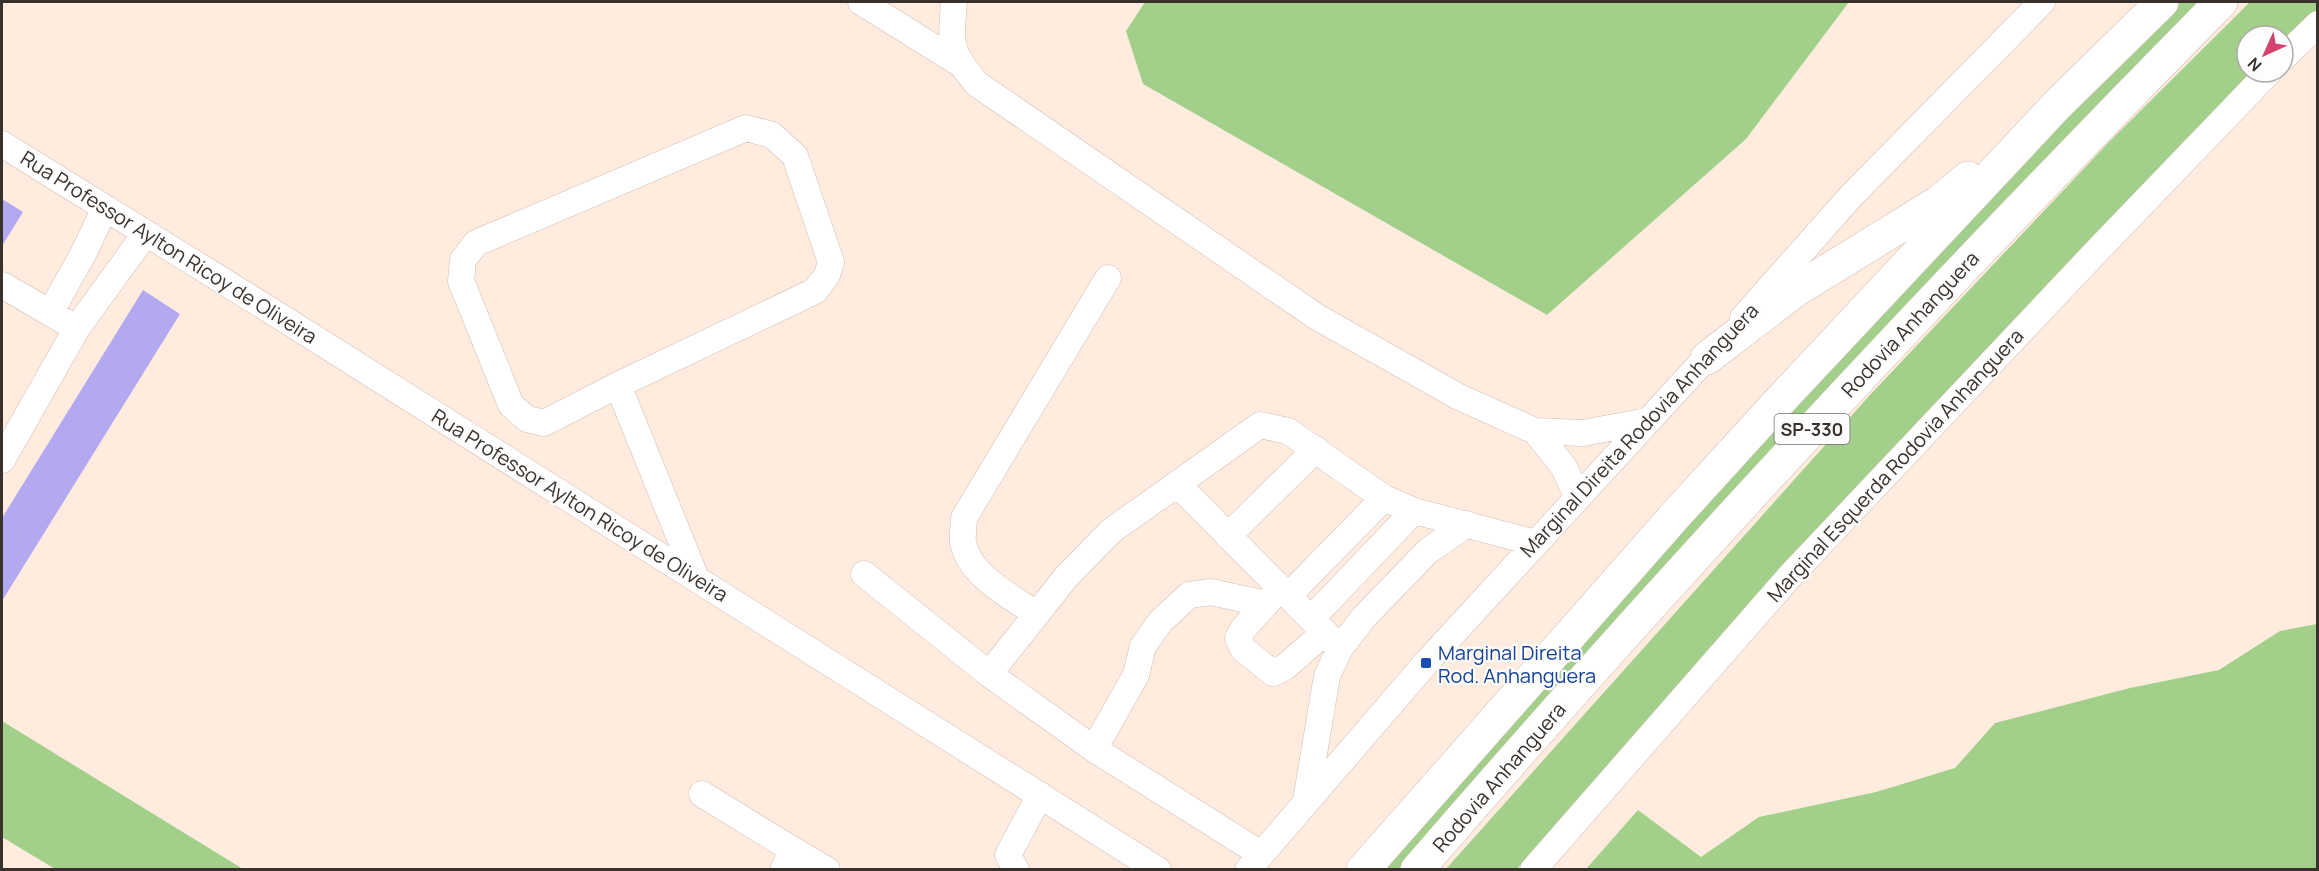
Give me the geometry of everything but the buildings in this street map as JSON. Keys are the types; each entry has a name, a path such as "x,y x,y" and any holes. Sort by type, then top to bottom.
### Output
{"highway":[{"name":"Rodovia Anhanguera","path":"1363,870 1673,518 2057,105 2162,2"},
{"name":"Rodovia Anhanguera","path":"1417,870 1654,603 1933,299 2220,2"},
{"path":"1707,358 1796,290 1939,202 2057,105"}],"street":[{"path":"861,2 959,63 977,84 1317,317 1459,397 1535,431 1584,433 1647,421"},
{"path":"954,2 951,39 959,63"},
{"name":"Marginal Direita Rodovia Anhanguera","path":"1254,862 1426,663 1707,358 1851,196 2042,2"},
{"path":"2295,46 2318,24"},
{"name":"Marginal Esquerda Rodovia Anhanguera","path":"1533,870 1791,575 2257,84"},
{"path":"747,128 772,135 795,156 831,262 827,275 815,291 618,385 544,423 527,419 511,405 461,281 463,260 476,243 747,128"},
{"name":"Rua Professor Aylton Ricoy de Oliveira","path":"2,144 696,578 1153,868"},
{"path":"50,313 82,256 105,208"},
{"path":"2,460 77,328 146,233"},
{"path":"1036,614 987,579 970,560 963,542 964,518 1108,278"},
{"path":"2,285 77,328"},
{"path":"618,385 696,578"},
{"path":"989,674 1067,576 1111,531 1260,425 1288,430 1384,498 1414,511 1536,543"},
{"path":"1535,431 1564,467 1577,497"},
{"path":"1228,536 1316,449"},
{"path":"1177,484 1228,536 1278,596 1325,633 1328,676 1306,802"},
{"path":"1384,498 1243,629 1238,638 1243,649 1273,673 1286,668 1325,633 1414,511"},
{"path":"1325,633 1364,617 1428,551 1467,524"},
{"path":"864,574 989,674 1254,862"},
{"path":"1094,749 1136,675 1143,646 1160,622 1189,595 1212,592 1278,596"},
{"path":"702,794 788,860 827,870"},
{"path":"1016,870 1008,855 1040,795"}],"green space":[{"path":"1145,2 1849,2 1746,139 1547,315 1143,84 1126,31"},
{"path":"2177,2 2201,2 1995,214 1793,430 1399,869 1375,870 1622,590"},
{"path":"2250,2 2317,2 2317,12 2295,35 2295,24 2235,24 2235,84 2247,84 1627,745 1517,869 1445,870 1870,395 2110,141"},
{"path":"2317,624 2317,869 1586,869 1638,810 1701,857 1759,817 1876,792 1955,768 1995,723 2130,688 2219,670 2280,631"},
{"path":"2,721 243,869 55,869 2,837"}],"place":[{"name":"Marginal Direita Rod. Anhanguera","path":"1426,663"}]}
